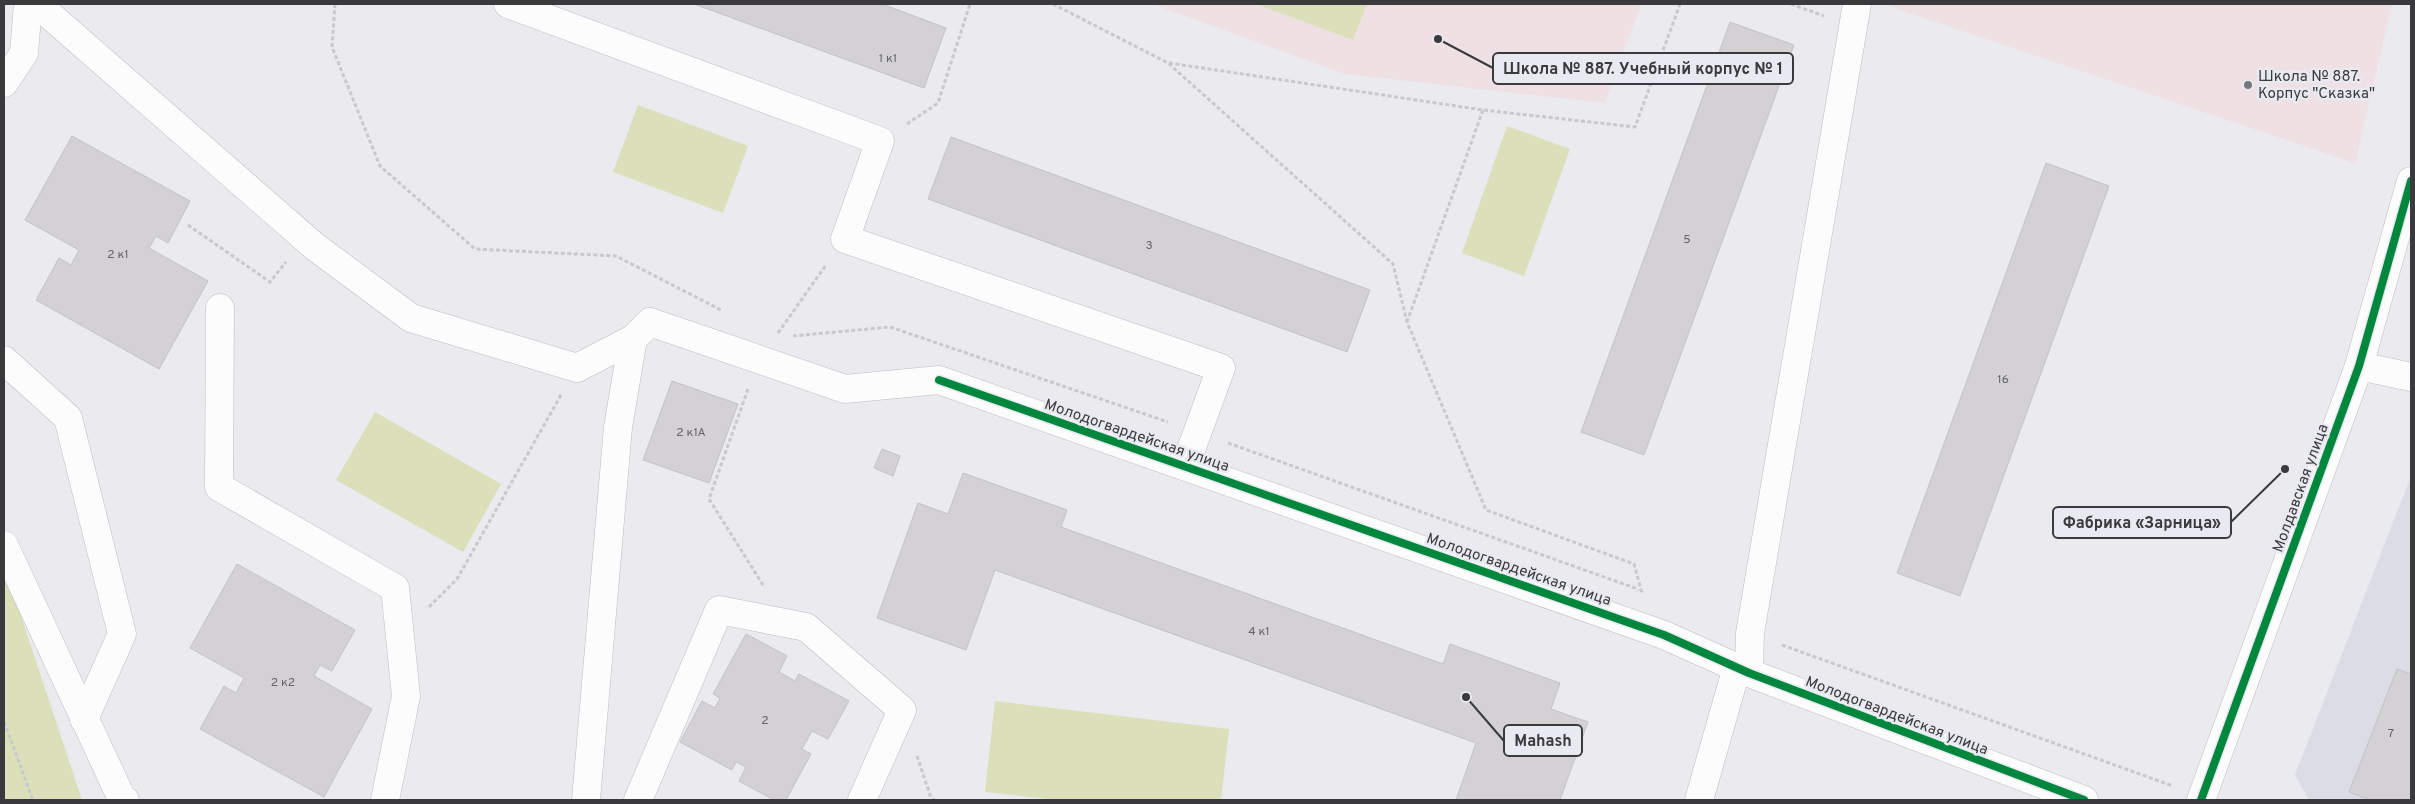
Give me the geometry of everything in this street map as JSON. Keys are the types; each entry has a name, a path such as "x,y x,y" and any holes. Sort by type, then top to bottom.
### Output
{"street":[{"path":"4,83 24,53 28,4"},
{"path":"37,4 314,246 411,318 577,368 633,339 650,322 759,359"},
{"path":"508,4 880,141 845,238 1222,368 1185,466"},
{"path":"1699,800 1743,670 1857,4"},
{"name":"Молдавская улица","path":"2202,798 2359,366 2411,181"},
{"path":"220,308 219,487 395,588 406,696 385,800"},
{"path":"586,800 618,427 633,339"},
{"name":"Молодогвардейская улица","path":"759,359 844,389 938,380 1664,635 1743,670 2084,800"},
{"path":"4,360 68,418 122,634 84,720"},
{"path":"2359,366 2411,377"},
{"path":"4,545 84,720 123,800"},
{"path":"638,800 718,610 806,627 902,710 862,800"}],"path":[{"path":"335,4 332,46 380,166 475,249 616,256 730,315"},
{"path":"880,141 938,103 970,4"},
{"path":"1053,4 1168,63 1393,264 1407,322 1486,510 1634,564 1642,595 1635,588 1198,432"},
{"path":"1168,63 1483,110 1635,127 1680,4"},
{"path":"1407,322 1483,110"},
{"path":"188,225 270,282 286,262"},
{"path":"766,589 709,499 759,359 845,238"},
{"path":"457,579 577,368"},
{"path":"1750,633 2202,798"},
{"path":"4,722 33,800"}],"shaded area":[{"path":"1152,4 1641,4 1605,103 1345,74"},
{"name":"Школа № 887. Корпус \"Сказка\"","path":"1891,4 2392,4 2355,163 1891,7"},
{"path":"2411,476 2411,800 2309,800 2295,775"}],"green space":[{"path":"1256,4 1367,4 1353,40"},
{"path":"638,105 748,146 723,213 613,172"},
{"path":"1507,126 1570,149 1524,276 1462,253"},
{"path":"375,412 501,484 463,552 336,480"},
{"path":"4,565 82,800 4,800"},
{"path":"995,701 1229,729 1221,800 1058,800 985,792"}],"building":[{"path":"694,4 882,4 946,28 924,88"},
{"path":"1730,22 1794,45 1644,455 1581,432"},
{"path":"72,136 190,201 168,243 156,236 149,248 208,281 159,369 36,300 59,258 71,265 79,250 25,220"},
{"path":"951,137 1370,290 1347,352 928,199"},
{"path":"2046,163 2109,186 1960,596 1897,573"},
{"path":"672,381 738,404 709,483 643,460"},
{"path":"882,449 900,456 893,476 874,468"},
{"path":"963,473 1067,510 1061,527 1443,664 1450,644 1560,683 1551,709 1588,722 1560,800 1456,800 1476,743 995,570 966,650 877,618 918,503 948,514"},
{"path":"237,564 355,630 332,671 320,665 314,676 372,709 324,797 200,729 224,686 236,693 244,678 190,648"},
{"path":"746,634 787,656 779,672 795,681 799,674 849,701 828,739 812,731 802,749 811,754 786,800 774,800 739,781 746,767 736,762 732,770 680,742 702,701 715,708 720,698 713,694"},
{"path":"2397,669 2411,674 2411,800 2370,800 2349,792"}],"cycle path":[{"path":"2201,800 2359,366 2411,181"},
{"path":"939,380 1664,635 1749,673 2084,800"}],"place":[{"name":"Школа № 887. Учебный корпус № 1","path":"1438,39"},
{"name":"Школа № 887. Корпус \"Сказка\"","path":"2248,85"},
{"name":"Фабрика «Зарница»","path":"2285,469"},
{"name":"Mahash","path":"1466,697"}]}
